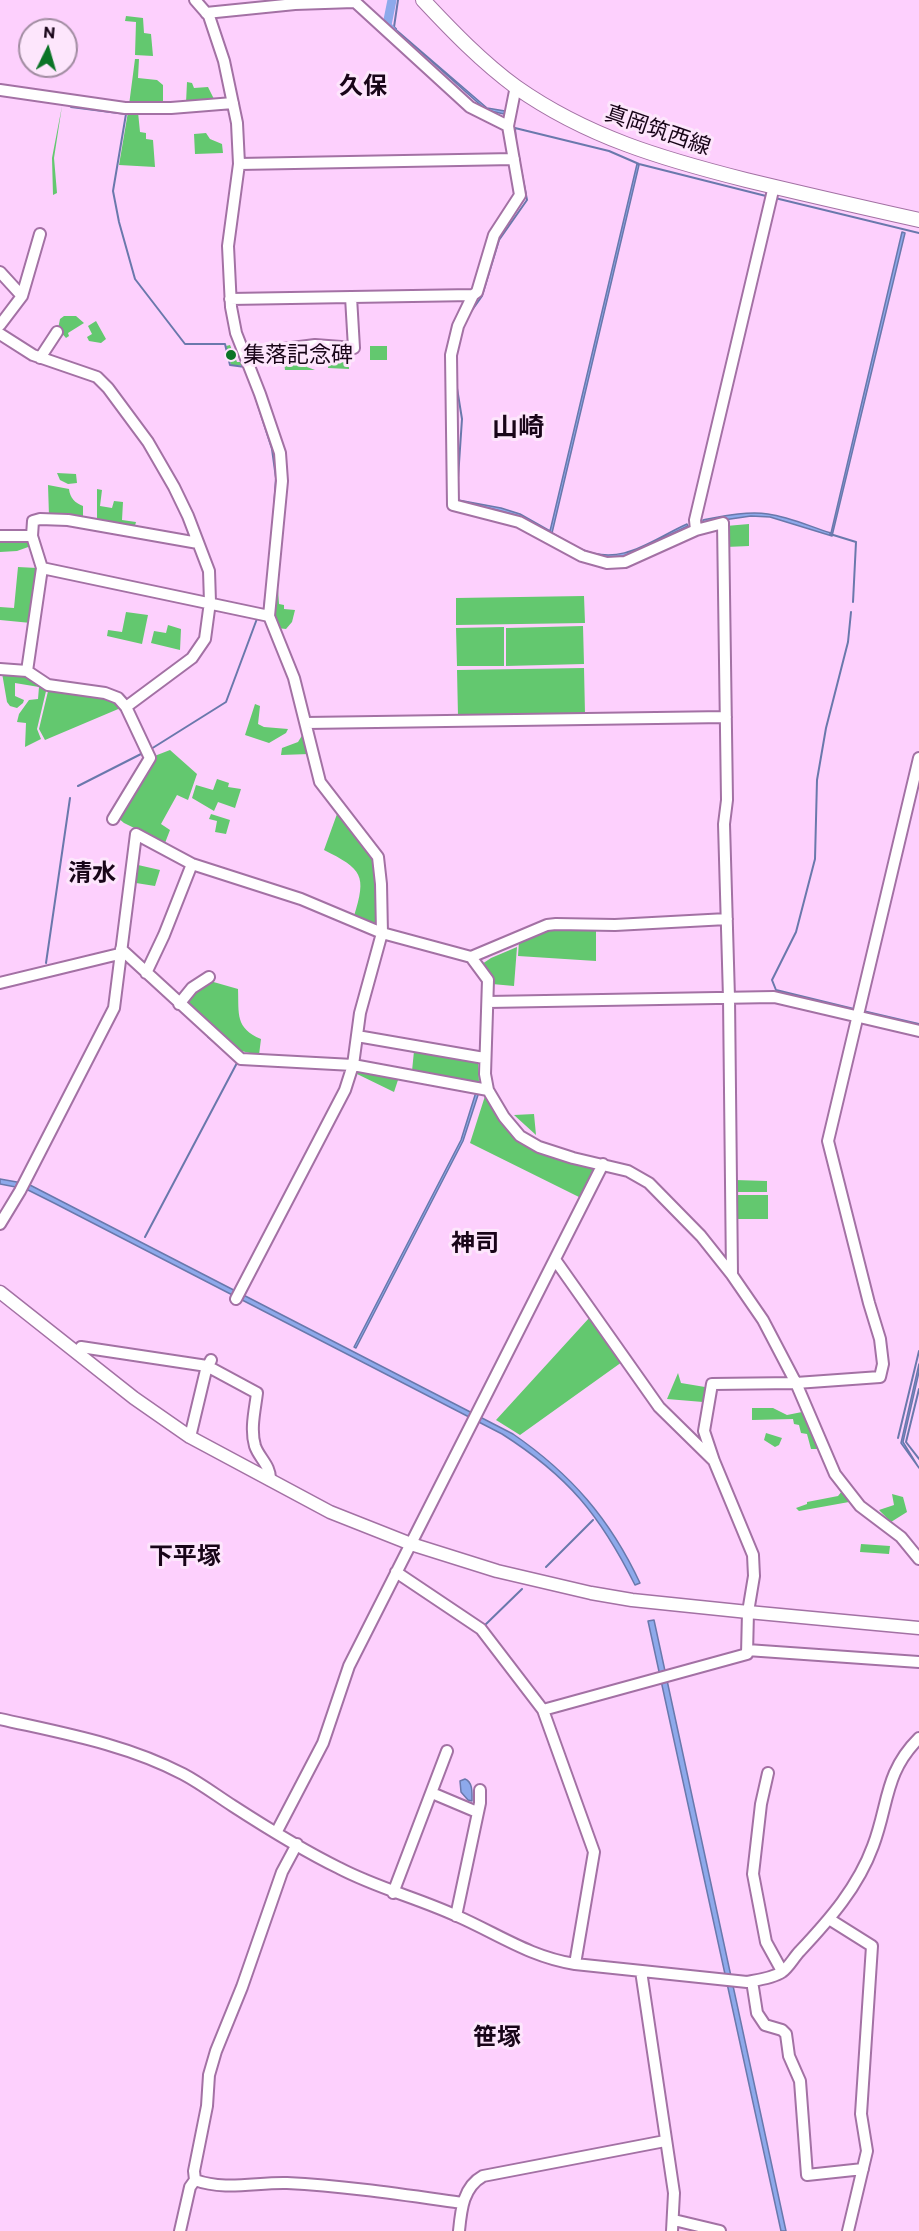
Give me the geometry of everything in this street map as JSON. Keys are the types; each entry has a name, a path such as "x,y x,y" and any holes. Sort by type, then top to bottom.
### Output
{"main road":[{"name":"真岡筑西線","path":"423,0 461,41 516,87 576,123 638,150 678,163 919,220"}],"street":[{"path":"195,0 209,16 224,61 237,123 238,164 228,246 230,299 236,333 280,453 282,481 269,616 294,678 320,782 378,857 381,884 382,933 360,1014 352,1065 345,1089 238,1294"},
{"path":"206,13 354,1 470,108 508,126"},
{"path":"516,87 508,126 520,195 494,235 477,292 473,295 458,326 451,356 453,505 519,522 582,556 608,563 631,560 696,530 723,523 727,800 724,824 729,998 732,1275"},
{"path":"0,90 125,108 171,108 233,103"},
{"path":"238,164 514,159"},
{"path":"696,530 695,520 774,186"},
{"path":"0,326 22,296 40,234"},
{"path":"0,272 22,296"},
{"path":"230,299 473,295"},
{"path":"245,354 315,345 354,348 351,297"},
{"path":"40,358 57,332"},
{"path":"0,334 40,358 97,376 108,388 148,442 174,487 209,571 210,602 205,639 192,657 126,707"},
{"path":"27,671 42,568 32,536 33,521 68,520 198,543"},
{"path":"0,536 32,536"},
{"path":"42,568 269,616"},
{"path":"0,669 27,671 48,684 105,693 118,698 126,707 150,758 113,819"},
{"path":"306,723 726,717"},
{"path":"543,1710 747,1654 748,1612 754,1576 753,1555 704,1431 712,1384 796,1383 880,1377 883,1364 880,1339 828,1141 919,758"},
{"path":"0,1224 23,1186 114,1008 136,834 192,864 301,899 382,933 471,957 547,925 615,925 727,919"},
{"path":"146,973 164,935 192,864"},
{"path":"120,951 241,1059 352,1065 489,1089"},
{"path":"0,983 120,951"},
{"path":"471,957 488,980 484,1059 489,1089 504,1117 520,1136 539,1147 628,1171 649,1183 701,1236 763,1320 796,1383 835,1474 860,1506 901,1536 919,1559"},
{"path":"179,1004 192,988 210,977"},
{"path":"488,1002 774,997 919,1031"},
{"path":"357,1036 484,1059"},
{"path":"276,1833 323,1743 349,1665 556,1261 603,1164"},
{"path":"556,1261 659,1407 714,1461"},
{"path":"0,1292 134,1398 190,1437 330,1512 411,1544 496,1571 632,1600 919,1628"},
{"path":"81,1347 209,1363 257,1393 253,1427 255,1447 270,1472 270,1480"},
{"path":"190,1437 209,1363"},
{"path":"396,1572 482,1629 543,1710 594,1852 575,1964"},
{"path":"747,1650 919,1662"},
{"path":"0,1719 118,1746 151,1758 183,1774 276,1833 339,1868 393,1893 456,1916 526,1951 554,1961 729,1981 764,1979 782,1971 829,1919 858,1880 874,1845 893,1775 907,1751 919,1738"},
{"path":"393,1893 447,1751"},
{"path":"768,1773 761,1804 753,1874 766,1942 782,1971"},
{"path":"456,1916 480,1790"},
{"path":"432,1793 477,1812"},
{"path":"180,2231 190,2187 195,2180 194,2170 207,2106 209,2074 282,1872 297,1845"},
{"path":"829,1919 872,1946 861,2111 867,2151 848,2231"},
{"path":"640,1971 674,2193 673,2226 720,2231"},
{"path":"752,1981 757,2013 765,2025 782,2030 786,2034 789,2056 800,2081 807,2175 863,2169"},
{"path":"459,2231 463,2203 474,2181 483,2176 665,2141"},
{"path":"195,2180 206,2184 226,2186 286,2183 324,2186 463,2203"}],"green space":[{"path":"126,16 143,18 144,33 151,34 153,56 135,55 136,22 125,21"},
{"path":"135,59 139,59 138,78 157,80 163,85 163,105 129,105"},
{"path":"187,82 192,83 194,88 208,87 215,101 186,103"},
{"path":"62,106 54,158 57,193 53,195 52,158"},
{"path":"128,112 138,112 140,132 146,133 146,139 153,140 155,167 119,165"},
{"path":"206,133 210,139 222,144 223,153 195,154 194,134"},
{"path":"64,316 76,316 84,323 68,333 69,336 66,338 58,329 60,319"},
{"path":"96,321 106,339 101,343 89,341 87,337 92,334 88,326"},
{"path":"230,345 237,362 243,362 246,366 231,365 226,346"},
{"path":"370,346 387,346 387,360 370,360"},
{"path":"346,350 348,350 349,369 328,368 328,361 345,361"},
{"path":"284,361 291,364 307,362 307,367 315,370 285,370"},
{"path":"57,473 76,474 77,483 68,484 60,480"},
{"path":"48,485 69,489 73,500 83,506 83,519 49,516"},
{"path":"97,489 102,490 100,506 112,508 114,501 123,502 122,520 136,522 134,529 97,522"},
{"path":"749,524 749,546 726,547 726,526"},
{"path":"29,538 31,546 17,551 0,552 0,540"},
{"path":"18,567 37,568 31,623 0,620 0,607 14,608"},
{"path":"274,589 278,589 279,604 284,605 284,609 295,610 292,622 286,629 277,628 271,616"},
{"path":"584,596 585,623 456,625 456,598"},
{"path":"126,612 148,615 142,644 107,636 108,630 122,632"},
{"path":"168,625 181,629 180,650 151,643 154,631 166,633"},
{"path":"583,626 584,664 506,666 506,628"},
{"path":"504,627 504,666 457,666 456,628"},
{"path":"584,668 585,714 458,716 457,670"},
{"path":"2,673 25,673 47,687 37,729 41,739 25,747 26,723 17,722 19,714 29,700 38,699 39,687 15,683 15,696 24,700 17,708 10,706 7,702"},
{"path":"49,687 104,695 123,707 45,740 39,729"},
{"path":"255,704 260,706 258,724 264,727 288,729 286,733 269,743 245,735"},
{"path":"303,734 309,754 281,755 282,748 298,742"},
{"path":"170,750 197,774 188,800 177,795 161,824 170,830 165,843 118,818 152,757"},
{"path":"217,779 229,783 228,787 241,789 235,808 218,802 214,811 192,798 196,785 213,790"},
{"path":"211,814 230,820 226,834 215,832 217,821 209,819"},
{"path":"337,814 372,855 376,891 375,923 354,916 360,882 354,868 324,850"},
{"path":"138,865 160,870 155,886 136,883"},
{"path":"596,927 596,961 518,956 519,941 547,928"},
{"path":"517,947 514,986 492,984 482,964"},
{"path":"210,981 238,989 240,1019 247,1030 261,1039 259,1055 241,1051 185,1002 196,989"},
{"path":"414,1051 478,1061 479,1082 412,1071"},
{"path":"358,1070 399,1077 394,1092 357,1074"},
{"path":"485,1096 517,1140 594,1167 594,1174 583,1199 470,1143"},
{"path":"534,1114 536,1135 514,1115"},
{"path":"735,1180 767,1181 767,1192 734,1192"},
{"path":"736,1195 768,1195 768,1219 735,1219"},
{"path":"590,1317 622,1362 520,1435 496,1420"},
{"path":"678,1373 681,1383 705,1387 703,1402 667,1399"},
{"path":"752,1408 773,1408 787,1415 802,1412 818,1449 811,1449 807,1434 801,1433 799,1425 794,1424 793,1419 752,1420"},
{"path":"766,1433 782,1438 779,1445 775,1447 764,1440"},
{"path":"842,1491 849,1502 799,1511 796,1508 807,1502 838,1496"},
{"path":"892,1494 903,1497 907,1512 891,1522 879,1510 894,1505"},
{"path":"861,1544 890,1546 889,1554 860,1552"}],"water":[{"path":"393,27 487,108 505,111 504,114 486,110"},
{"path":"637,164 639,165 552,533 581,549 596,554 610,555 636,549 687,524 688,526 625,556 606,557 581,551 519,516 458,500 520,514 550,531"},
{"path":"902,232 905,233 832,536 770,517 751,516 703,523 703,520 719,517 760,513 784,517 831,533"},
{"path":"476,1092 479,1092 463,1141 356,1348 354,1347 461,1140"},
{"path":"0,1179 28,1184 513,1434 553,1465 587,1500 616,1538 640,1583 635,1585 609,1538 580,1499 546,1465 502,1434 26,1189 0,1184"},
{"path":"919,1364 903,1442 919,1468 901,1443"},
{"path":"654,1620 786,2231 781,2231 648,1621"},
{"path":"465,1779 471,1785 472,1801 461,1792 460,1781"}],"waterway":[{"path":"392,0 387,25 394,34"},
{"path":"396,29 394,27 398,0"},
{"path":"71,107 126,114 113,191 135,279 185,344 225,344 230,365 245,367"},
{"path":"516,144 515,128 609,151 639,164 766,196"},
{"path":"470,313 482,296 499,240 527,200 520,164"},
{"path":"775,198 919,233"},
{"path":"456,382 462,419 458,478"},
{"path":"251,384 272,449 276,478 273,522"},
{"path":"830,534 856,542 853,602"},
{"path":"264,609 265,599"},
{"path":"851,612 848,642 826,728 817,780 815,859 796,932 772,980 776,990 854,1009"},
{"path":"151,749 226,702 258,616"},
{"path":"78,786 141,754"},
{"path":"46,963 70,798"},
{"path":"863,1011 919,1024"},
{"path":"208,1037 222,1048"},
{"path":"145,1237 238,1061"},
{"path":"898,1438 919,1351"},
{"path":"919,1389 906,1442 919,1459"},
{"path":"546,1567 593,1520"},
{"path":"484,1626 522,1589"}],"place":[{"name":"集落記念碑","path":"231,355"}],"district":[{"name":"久保","path":"363,86"},
{"name":"山崎","path":"518,427"},
{"name":"清水","path":"92,873"},
{"name":"神司","path":"475,1243"},
{"name":"下平塚","path":"185,1556"},
{"name":"笹塚","path":"497,2037"}]}
